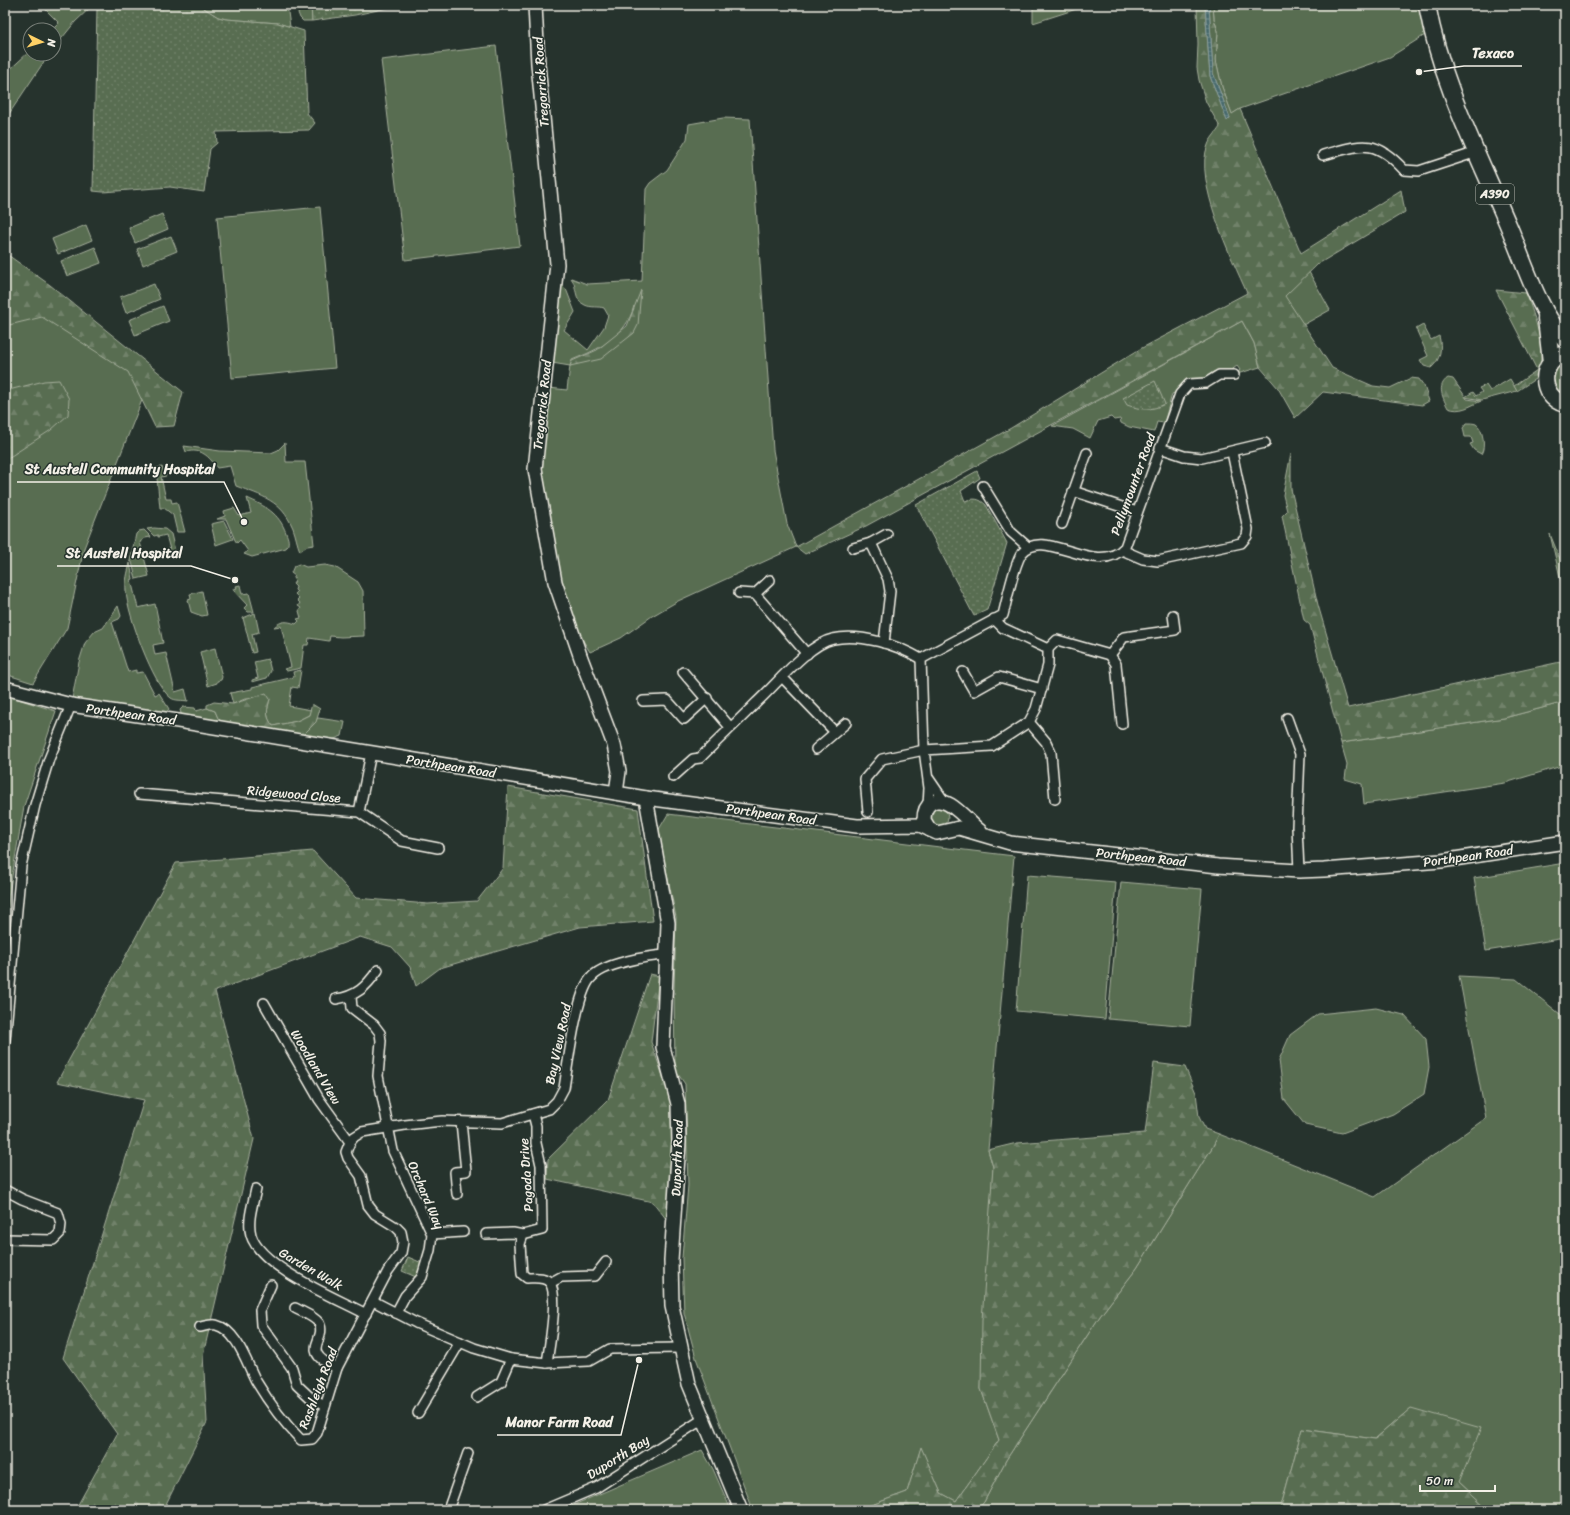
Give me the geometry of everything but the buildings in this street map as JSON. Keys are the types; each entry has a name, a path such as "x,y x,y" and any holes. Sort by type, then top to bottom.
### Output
{"highway":[{"name":"A390","path":"1427,5 1441,66 1456,106 1545,310 1559,334 1565,340"},
{"name":"A390","path":"1545,310 1551,362 1546,370 1546,387 1554,399 1565,404"},
{"path":"1551,362 1565,354"}],"street":[{"name":"Tregorrick Road","path":"535,5 538,64 557,264 535,469 555,582 580,658 614,745 619,771 616,793"},
{"path":"1322,155 1362,146 1370,146 1378,148 1404,170 1419,171 1477,152"},
{"name":"Pellymounter Road","path":"1028,547 1036,544 1094,557 1114,556 1122,550 1180,394 1189,384 1209,382 1219,375 1234,375"},
{"path":"1160,448 1184,456 1202,458 1265,443"},
{"path":"1062,524 1087,452"},
{"path":"1122,550 1143,559 1158,561 1241,543 1247,536 1248,529 1232,452"},
{"path":"921,659 1003,615 1020,557 1028,547 1011,532 983,486"},
{"path":"1073,491 1136,512"},
{"path":"853,548 871,543 887,534"},
{"path":"871,543 888,579 890,591 884,643"},
{"path":"755,594 770,580"},
{"path":"739,593 755,594 807,654"},
{"path":"1110,655 1124,637 1175,630 1173,615"},
{"path":"994,619 1003,628 1048,649"},
{"path":"673,777 693,759 700,758 730,727 807,654 822,643 834,639 854,639 884,643 906,650 921,659"},
{"path":"868,812 865,779 882,759 924,750 992,746 1029,722 1036,708 1042,689 1048,665 1048,649 1057,640 1110,655 1116,664 1122,724"},
{"path":"921,659 924,750 928,778 927,808 924,820 930,830"},
{"path":"684,672 730,727"},
{"path":"963,672 974,691 999,677 1042,689"},
{"path":"782,678 835,732"},
{"name":"Porthpean Road","path":"5,688 71,705 371,752 646,798 857,826 920,825 937,832 960,828 1010,843 1218,866 1299,871 1441,861 1565,842"},
{"path":"642,701 667,700 684,719 707,698"},
{"path":"5,1040 21,866 35,805 49,759 71,705"},
{"path":"1286,718 1300,754 1297,827 1299,871"},
{"path":"1029,722 1046,742 1051,753 1055,799"},
{"path":"816,749 846,723"},
{"path":"359,812 371,752"},
{"path":"928,778 954,810 955,820 946,831"},
{"name":"Ridgewood Close","path":"139,794 359,812 402,841 438,848"},
{"name":"Duporth Road","path":"646,798 668,923 663,1047 678,1104 679,1142 671,1260 672,1306 689,1384 741,1510"},
{"name":"Porthpean Road","path":"899,825 936,801 948,804 984,834"},
{"name":"Bay View Road","path":"350,1142 354,1137 362,1132 388,1127 442,1121 502,1123 549,1109 557,1101 564,1088 580,1002 590,979 602,970 648,956 667,955"},
{"path":"336,999 351,997 369,983 378,970"},
{"name":"Orchard Way","path":"351,997 352,1008 374,1025 380,1033 381,1041 378,1076 392,1151 432,1234 430,1250 422,1277 405,1296 396,1313"},
{"name":"Woodland View","path":"264,1003 319,1099 350,1142"},
{"name":"Pagoda Drive","path":"523,1235 542,1230 541,1165 536,1143 536,1126 533,1114"},
{"path":"457,1194 454,1172 466,1171 461,1122"},
{"name":"Rashleigh Road","path":"200,1327 216,1325 230,1334 242,1350 256,1381 291,1430 301,1440 312,1439 317,1433 337,1368 388,1271 401,1253 403,1242 401,1232 396,1227 375,1214 368,1205 361,1176 348,1158 346,1152 350,1142"},
{"name":"Garden Walk","path":"256,1189 250,1222 251,1233 258,1250 266,1258 287,1272 366,1314"},
{"path":"5,1190 22,1199 58,1213 62,1224 60,1233 53,1240 5,1239"},
{"path":"432,1234 463,1232"},
{"path":"486,1234 513,1233 523,1235 520,1244 522,1274 527,1278 544,1278 550,1283 553,1292 553,1323 547,1363"},
{"path":"550,1283 561,1277 594,1276 606,1262"},
{"path":"271,1285 260,1310 261,1325 292,1368 297,1385 313,1400 325,1406"},
{"path":"373,1301 460,1342 511,1359 547,1363 589,1361 610,1349 680,1348"},
{"path":"295,1308 319,1323 321,1330 316,1345 318,1357 325,1364 337,1368"},
{"path":"418,1413 460,1342"},
{"path":"477,1397 501,1382 511,1359"},
{"name":"Duporth Bay","path":"544,1510 596,1488 703,1419"},
{"path":"448,1510 468,1453"}],"green space":[{"path":"41,5 93,5 75,22 62,38 62,22 58,22"},
{"path":"145,5 199,5 218,17 226,19 278,23 304,31 307,113 315,123 309,130 216,132 217,143 210,149 204,192 170,187 103,192 93,191 97,8"},
{"path":"199,5 287,5 290,27 278,23 226,19 218,17"},
{"path":"295,5 311,5 312,21 303,21 300,18"},
{"path":"311,5 401,5 355,15 312,21"},
{"path":"1033,5 1089,5 1033,23"},
{"path":"1197,5 1205,5 1210,76 1227,120 1230,118 1213,73 1209,5 1213,5 1214,19 1218,31 1216,60 1222,87 1232,114 1240,109 1301,253 1401,190 1405,212 1318,264 1285,296 1332,368 1373,386 1390,388 1411,378 1419,379 1424,386 1429,401 1422,405 1323,392 1295,418 1278,388 1260,367 1254,343 1242,321 866,526 805,554 796,547 1011,428 1140,349 1247,293 1216,219 1206,178 1205,160 1208,145 1220,127 1206,102 1199,80 1197,68"},
{"path":"1213,5 1427,5 1425,35 1390,57 1240,109 1232,114 1222,87 1216,60 1218,31 1214,19"},
{"path":"496,46 520,246 405,260 381,60"},
{"path":"22,58 22,62 44,62 5,120 5,74"},
{"path":"723,118 750,119 773,450 787,524 796,547 678,601 652,616 621,638 590,652 579,634 567,605 553,546 541,467 549,388 567,390 570,366 552,363 561,284 566,289 575,312 564,330 588,350 604,327 608,315 604,308 587,306 581,303 571,278 587,284 642,281 646,189 650,183 667,170 687,139 689,124","holes":["634,306 634,333 570,366 572,360 601,346 618,334 625,326"]},
{"path":"320,207 335,368 232,378 217,217"},
{"path":"162,214 168,229 135,243 129,228"},
{"path":"86,225 92,240 58,254 52,239"},
{"path":"171,236 177,251 143,265 137,249"},
{"path":"95,247 101,263 67,276 61,261"},
{"path":"5,253 50,285 183,392 174,426 155,427 128,372 42,317 5,326"},
{"path":"1309,272 1330,310 1303,325 1284,296"},
{"path":"154,284 160,299 126,313 120,297"},
{"path":"5,287 131,367 142,400 84,548 67,628 33,683 5,674"},
{"path":"641,290 638,325 634,333 601,359 570,366 572,361 597,350 627,326"},
{"path":"1496,290 1526,293 1539,334 1541,355 1538,377 1517,391 1514,386 1537,370"},
{"path":"163,306 169,321 135,335 129,320"},
{"path":"1242,321 1254,343 1260,367 1237,374 1240,370 1237,366 1230,371 1213,372 1205,378 1191,379 1177,392 1172,394 1164,423 1157,422 1154,432 1129,427 1121,423 1120,419 1114,420 1111,417 1098,421 1090,438 1073,429 1052,426"},
{"path":"1423,325 1431,340 1439,336 1440,340 1439,357 1431,368 1424,366 1420,360 1428,356 1416,329"},
{"path":"1565,361 1565,396 1554,390 1553,372"},
{"path":"1448,378 1453,379 1467,399 1481,401 1469,407 1457,410 1448,408 1441,388 1444,381"},
{"path":"1510,379 1517,391 1482,400 1465,397 1473,392 1476,396 1482,392 1479,388 1486,385 1490,391"},
{"path":"59,380 69,399 68,415 51,430 5,460 5,391 44,381"},
{"path":"1155,381 1165,404 1155,408 1146,409 1127,405 1123,398"},
{"path":"1467,423 1476,424 1482,434 1483,451 1481,454 1474,450 1470,444 1473,443 1471,437 1465,437 1463,428"},
{"path":"285,443 286,462 305,462 314,545 307,546 300,551 293,528 283,511 277,505 262,496 236,486 230,466 217,468 204,454 196,451 186,452 184,446 220,451 271,453 278,450"},
{"path":"1291,453 1291,489 1318,605 1348,708 1565,661 1565,702 1504,718 1341,743 1310,625 1304,620 1282,516 1287,511 1283,495"},
{"path":"162,467 166,476 161,477 166,499 171,499 172,503 177,502 185,532 177,532 173,515 164,508 160,508 156,468"},
{"path":"977,471 980,478 961,491 965,501 976,499 986,505 1007,543 987,610 974,616 916,505"},
{"path":"247,498 271,511 279,520 288,539 286,548 252,557 244,554 248,551 240,540 237,543 226,519 217,519 225,516 224,511 234,508 239,516 251,513"},
{"path":"224,521 233,539 216,545 211,524"},
{"path":"147,529 165,529 171,534 175,557 172,557 166,535 158,537 158,535 154,536"},
{"path":"144,530 151,537 145,538 140,542 149,576 136,579 132,562 130,561 136,534 139,531"},
{"path":"1550,534 1565,571 1565,599"},
{"path":"130,563 133,579 131,580 138,608 155,604 163,643 153,645 155,655 166,653 175,692 185,689 188,701 173,699 164,691 142,648 127,601 126,584"},
{"path":"299,564 306,567 325,565 335,567 358,582 363,591 364,636 330,636 329,641 309,638 308,645 304,645 301,668 287,671 284,669 291,667 281,626 274,627 285,622 296,624 299,621 297,619 301,618 299,611 301,608 298,606 300,603 297,600 299,598 295,594 297,592 295,590 296,587 293,584 295,581 293,579 295,576 291,573 294,566"},
{"path":"240,585 242,594 249,593 254,612 248,612 244,608 247,605 234,591 233,589 237,588 236,586"},
{"path":"202,591 207,615 202,616 191,612 188,600 191,599 190,594"},
{"path":"118,606 121,616 119,619 112,622 128,672 136,670 136,673 143,672 155,695 159,693 169,709 165,714 72,699 79,662 85,643 94,632 103,628"},
{"path":"255,613 259,632 252,634 256,652 252,653 243,618"},
{"path":"215,648 222,677 221,680 217,681 217,683 208,686 200,652"},
{"path":"268,659 271,671 267,678 252,682 252,680 258,678 254,662"},
{"path":"301,670 298,688 292,687 289,706 311,710 309,715 297,721 273,726 267,713 270,699 245,699 233,704 230,693 252,689 252,687 294,677 293,672"},
{"path":"266,693 270,699 268,716 273,726 297,721 309,715 312,704 320,709 316,722 302,736 223,723 218,718 215,711 207,708 207,705 214,702 233,704"},
{"path":"5,695 56,711 24,806 9,894 5,947"},
{"path":"1565,702 1565,765 1505,783 1364,804 1362,784 1345,779 1347,764 1341,743 1504,718"},
{"path":"183,707 195,708 196,711 207,708 215,711 218,718 223,723 182,717 180,710"},
{"path":"318,718 345,722 342,736 332,740 302,736"},
{"path":"508,787 638,809 653,921 580,927 440,968 416,986 410,967 392,947 360,937 215,991 254,1139 203,1355 207,1422 163,1510 75,1510 117,1434 63,1358 144,1100 57,1082 176,863 313,851 356,898 428,904 477,901 503,868"},
{"path":"935,808 943,808 948,813 946,824 943,826 935,826 930,821 930,813"},
{"path":"668,814 1014,856 988,1150 993,1167 981,1389 999,1440 956,1501 941,1493 921,1448 907,1492 858,1510 753,1510 696,1358 684,1313 682,1258 688,1185 685,1084 675,1070 674,991 676,917 658,831"},
{"path":"1565,863 1565,938 1486,951 1474,878"},
{"path":"1027,875 1116,882 1105,1019 1016,1011"},
{"path":"1121,882 1202,889 1190,1026 1108,1019"},
{"path":"650,974 659,976 651,1042 674,1108 667,1220 653,1202 547,1179 548,1159 608,1100"},
{"path":"1459,976 1516,979 1565,1018 1565,1510 1489,1510 1459,1482 1411,1408 1375,1439 1302,1429 1280,1510 977,1510 984,1502 1006,1460 1100,1316 1137,1268 1219,1134 1375,1197 1486,1118"},
{"path":"1376,1008 1404,1015 1426,1039 1429,1067 1424,1094 1393,1114 1342,1133 1305,1125 1284,1099 1279,1060 1290,1035 1318,1014"},
{"path":"1154,1063 1185,1067 1196,1093 1199,1117 1205,1129 1219,1134 1137,1268 1100,1316 1006,1460 984,1502 977,1510 858,1510 907,1492 921,1447 941,1493 956,1501 999,1440 981,1389 982,1320 993,1167 988,1150 1017,1143 1145,1133"},
{"path":"408,1257 422,1263 416,1277 402,1271"},
{"path":"1411,1408 1481,1428 1459,1482 1489,1510 1280,1510 1302,1429 1375,1439"},
{"path":"702,1450 713,1469 731,1510 562,1510"}],"water":[{"path":"1205,5 1209,5 1213,73 1230,118 1227,121 1210,76"}],"place":[{"name":"Texaco","path":"1419,72"},
{"name":"St Austell Community Hospital","path":"244,522"},
{"name":"St Austell Hospital","path":"235,580"},
{"name":"Manor Farm Road","path":"639,1360"}]}
